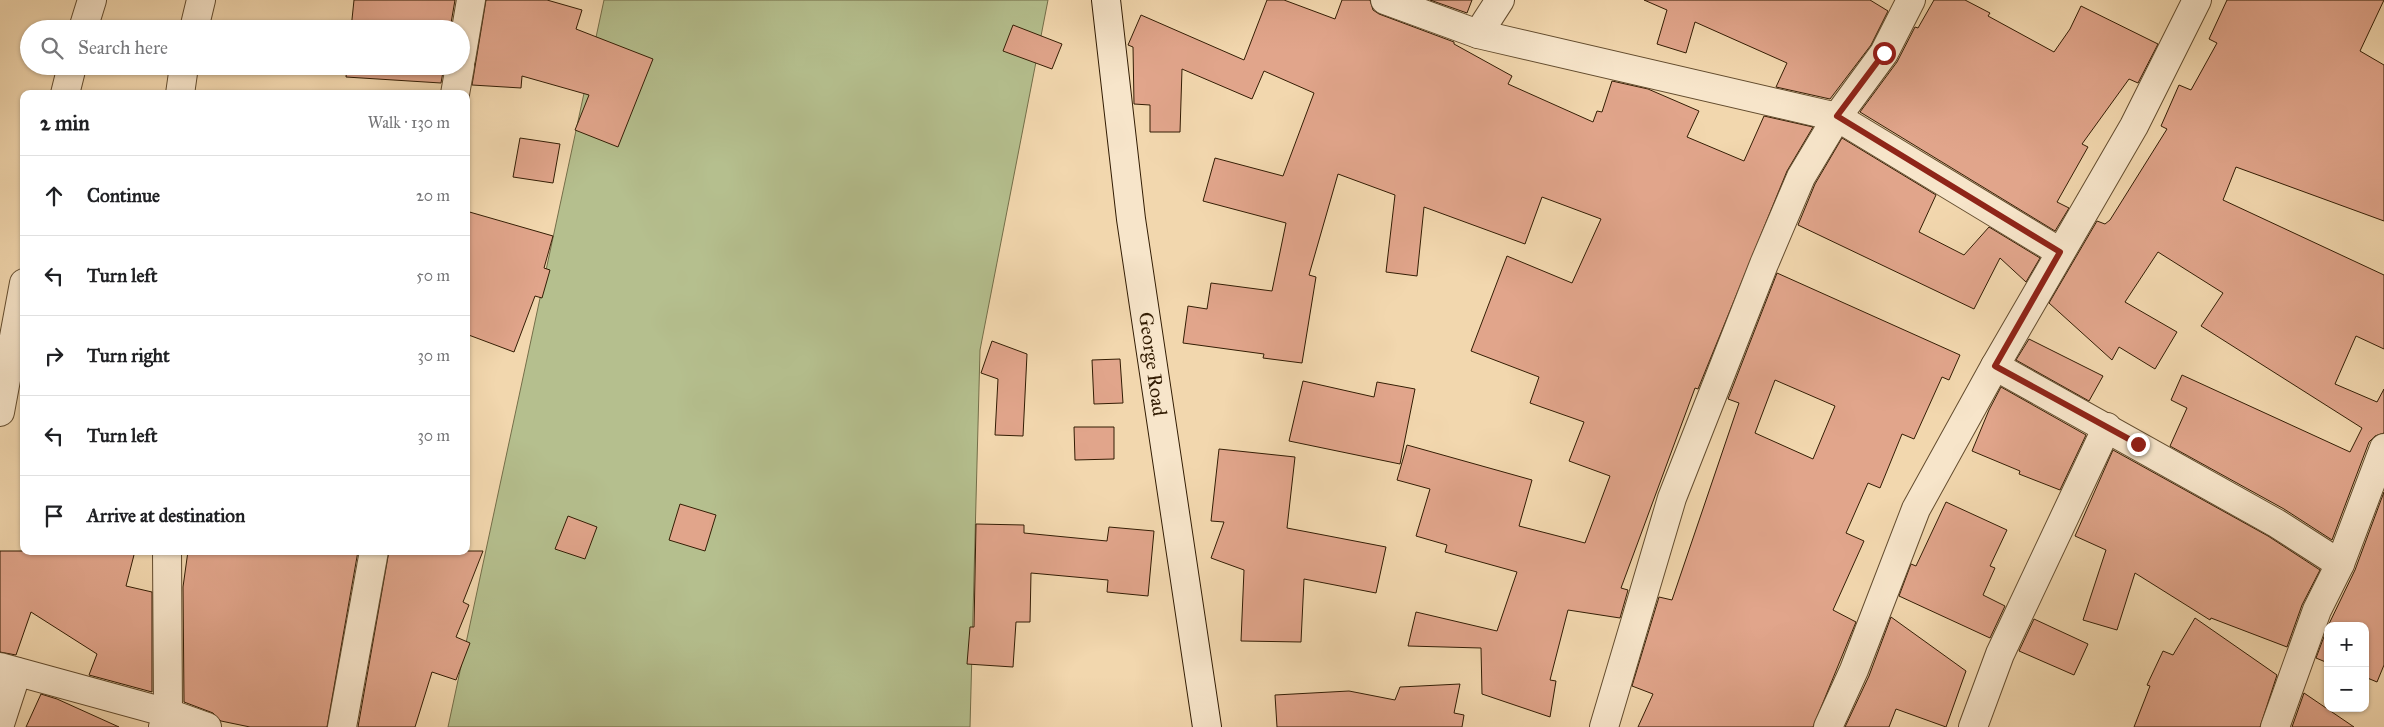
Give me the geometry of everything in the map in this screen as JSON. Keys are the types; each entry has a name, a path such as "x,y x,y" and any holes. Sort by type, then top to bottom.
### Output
{"street":[{"path":"86,20 92,0"},
{"path":"196,20 201,0"},
{"path":"468,20 471,0"},
{"name":"George Road","path":"1106,0 1131,219 1207,727"},
{"path":"1385,0 1478,34 1837,116 2060,252"},
{"path":"1478,34 1500,0"},
{"path":"1604,727 1672,498 1756,282 1801,177 1837,116 1884,53 1911,0"},
{"path":"1828,727 1854,670 1916,509 1995,366 2134,126 2197,0"},
{"path":"66,90 70,75"},
{"path":"181,90 183,75"},
{"path":"456,90 458,75"},
{"path":"0,412 20,304"},
{"path":"1995,366 2276,523 2340,564"},
{"path":"1973,727 2000,654 2107,427"},
{"path":"2275,727 2317,610 2340,564 2375,505 2384,448"},
{"path":"165,720 168,555"},
{"path":"342,727 373,555"},
{"path":"0,724 9,669 165,720 207,727"}],"green space":[{"path":"604,0 1048,0 980,350 970,727 448,727"}],"building":[{"path":"354,0 455,0 452,20 352,20"},
{"path":"486,0 547,0 582,10 576,29 653,59 618,147 575,130 589,95 522,76 521,88 472,85"},
{"path":"1267,0 1284,0 1335,19 1342,0 1370,0 1373,10 1379,14 1454,42 1454,44 1512,76 1508,84 1593,122 1597,111 1602,112 1612,81 1648,89 1699,111 1687,137 1744,161 1764,116 1813,127 1787,171 1698,389 1695,388 1621,588 1628,590 1620,618 1568,610 1550,680 1556,681 1550,717 1482,694 1481,648 1408,646 1416,612 1497,631 1517,572 1445,552 1447,545 1416,536 1430,489 1397,480 1407,445 1532,480 1519,526 1585,543 1610,476 1569,461 1584,422 1530,403 1539,377 1471,351 1507,256 1572,283 1601,219 1542,197 1525,244 1424,207 1417,276 1386,272 1395,195 1338,174 1309,275 1316,277 1302,363 1263,358 1264,354 1183,343 1188,306 1207,309 1211,283 1272,291 1286,223 1203,201 1215,158 1283,176 1314,93 1264,71 1252,99 1182,69 1180,132 1150,132 1150,105 1134,104 1133,47 1128,45 1141,15 1244,60"},
{"path":"1430,0 1472,0 1467,13"},
{"path":"1644,0 1870,0 1888,11 1871,45 1830,99 1776,87 1787,63 1695,22 1686,53 1657,44 1667,10"},
{"path":"1934,0 1965,0 1990,13 1988,16 2054,52 2070,29 2081,6 2158,44 2138,83 2129,79 2082,144 2088,147 2057,202 2069,208 2055,231 1860,112 1897,62 1915,27 1918,28"},
{"path":"2227,0 2384,0 2360,51 2384,65 2384,221 2236,167 2223,200 2384,275 2384,349 2356,336 2335,384 2377,402 2384,389 2384,433 2375,436 2369,442 2332,540 2284,509 2170,446 2187,408 2171,400 2182,375 2350,452 2362,428 2201,326 2223,293 2158,252 2125,302 2177,332 2155,369 2119,347 2112,360 2049,303 2097,221 2105,224 2110,220 2167,129 2161,126 2179,85 2191,90 2217,43 2209,39"},
{"path":"1013,25 1062,44 1052,69 1003,51"},
{"path":"346,75 442,75 441,83 346,77"},
{"path":"520,138 560,144 553,183 513,177"},
{"path":"1842,138 1936,195 1919,232 1964,255 1989,227 2040,258 2026,282 2000,258 1974,309 1798,225 1815,184"},
{"path":"470,212 553,236 544,268 550,270 542,298 535,296 514,352 470,336"},
{"path":"1777,273 1960,355 1949,380 1942,377 1914,439 1902,434 1880,488 1868,483 1846,533 1864,541 1833,610 1856,622 1813,727 1638,727 1653,694 1632,686 1659,597 1672,600 1739,403 1728,399","holes":["1775,380 1835,406 1813,459 1755,433"]},
{"path":"2029,339 2103,376 2089,401 2016,360"},
{"path":"992,341 1027,354 1023,436 995,435 998,379 981,373"},
{"path":"1120,359 1123,403 1094,404 1092,360"},
{"path":"1303,381 1374,397 1377,382 1415,389 1400,464 1289,441"},
{"path":"2001,387 2086,435 2060,490 2019,474 2020,471 1972,451"},
{"path":"1074,427 1114,427 1114,459 1075,460"},
{"path":"1219,449 1295,457 1287,528 1386,547 1376,593 1304,579 1301,642 1241,641 1244,570 1211,558 1224,522 1211,521"},
{"path":"2113,450 2268,536 2320,570 2302,605 2287,647 2211,618 2210,620 2135,573 2117,630 2083,620 2106,550 2075,536"},
{"path":"2384,492 2384,665 2377,682 2369,679 2369,622 2330,622 2355,570"},
{"path":"1946,502 2007,530 1990,566 1995,568 1983,595 2005,606 1990,638 1899,596 1911,564 1916,566"},
{"path":"680,504 716,515 705,551 669,540"},
{"path":"568,516 597,527 585,559 555,549"},
{"path":"976,524 1024,525 1024,533 1107,541 1109,527 1154,531 1148,596 1107,592 1108,580 1031,573 1030,622 1016,622 1013,667 967,664 970,627 974,627"},
{"path":"0,551 20,551 20,555 134,555 126,586 152,592 152,692 89,675 97,654 31,612 16,655 0,652"},
{"path":"470,551 483,551 463,602 469,605 456,637 470,643 456,680 432,672 415,727 358,727 388,555 470,555"},
{"path":"187,555 357,555 327,727 250,727 221,721 213,713 184,702 183,587"},
{"path":"1891,617 1966,671 1946,727 1896,709 1889,727 1845,727 1869,676"},
{"path":"2195,618 2277,675 2260,727 2134,727 2150,686 2147,685 2163,651 2173,655"},
{"path":"2034,619 2088,644 2074,675 2019,651"},
{"path":"2324,637 2324,661 2316,658"},
{"path":"1460,684 1454,713 1464,715 1462,727 1277,727 1275,695 1349,691 1395,700 1400,687"},
{"path":"2304,693 2324,707 2324,712 2332,712 2354,727 2292,727"},
{"path":"41,694 57,699 119,727 26,727"}],"route":[{"path":"1884,53 1837,116 2060,252 1995,366 2138,444"}]}
